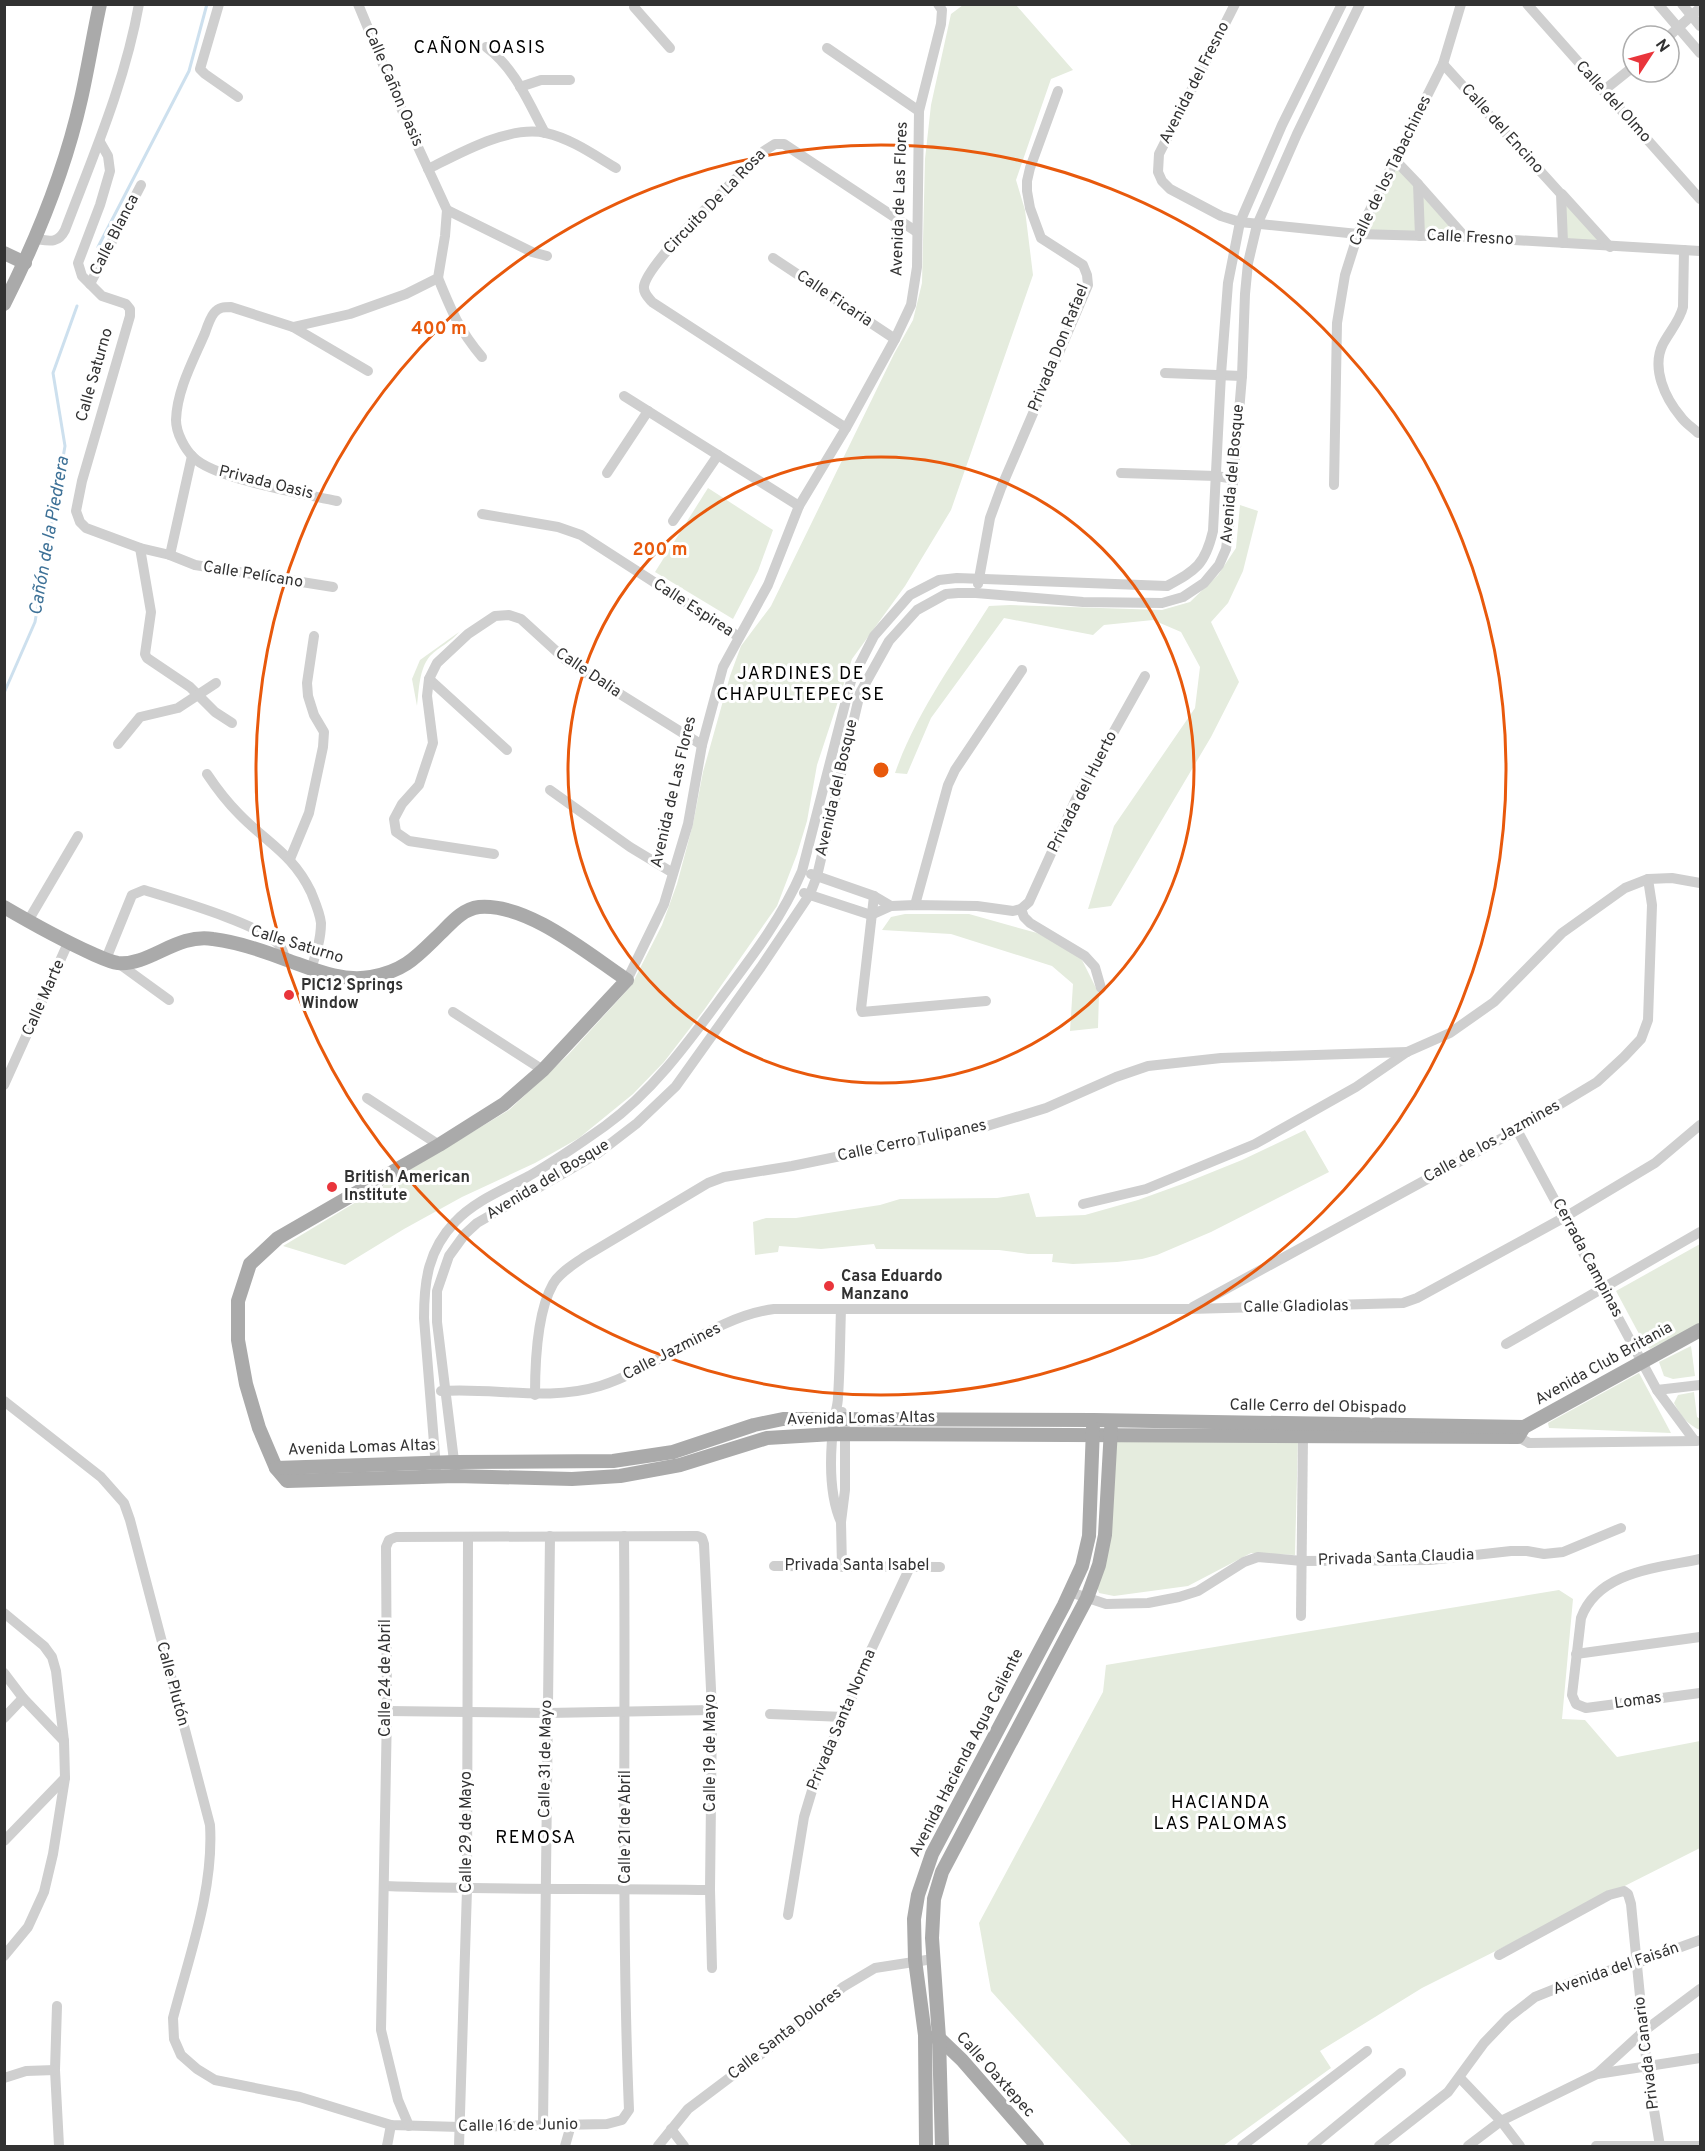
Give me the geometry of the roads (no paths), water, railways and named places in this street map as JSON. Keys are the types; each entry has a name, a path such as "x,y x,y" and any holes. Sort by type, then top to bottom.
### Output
{"main road":[{"path":"4,304 36,239 71,135 81,100 100,4"},
{"path":"4,253 25,263"},
{"path":"4,907 68,943 112,961"},
{"name":"Calle Saturno","path":"112,961 141,960 179,942 196,937 236,944 335,976 358,978 391,972 410,963 456,918 478,907 500,909 536,920 627,980"},
{"name":"Avenida de Las Flores","path":"276,1468 253,1406 238,1340 238,1301 250,1264 278,1238 440,1145 504,1104 543,1070 627,980"},
{"name":"Avenida Club Britania","path":"1518,1430 1701,1330"},
{"name":"Avenida Hacienda Agua Caliente","path":"926,2146 925,2035 915,1960 914,1919 918,1895 932,1854 1082,1566 1089,1536 1094,1420"},
{"name":"Avenida Lomas Altas","path":"276,1468 436,1462 613,1461 673,1452 769,1421 1111,1420"},
{"name":"Calle Cerro del Obispado","path":"1111,1420 1518,1430"},
{"name":"Avenida Hacienda Agua Caliente","path":"942,2146 939,2038 933,1959 934,1899 942,1872 1087,1598 1099,1565 1106,1535 1111,1420"},
{"name":"Calle Cerro del Obispado","path":"1111,1435 1303,1435 1518,1430"},
{"name":"Avenida Lomas Altas","path":"276,1468 287,1481 293,1482 456,1476 572,1479 620,1476 680,1465 767,1438 839,1434 1111,1435"},
{"name":"Calle Oaxtepec","path":"925,2035 939,2038 962,2060 1036,2146"}],"street":[{"path":"36,239 52,242 62,237 100,142 134,32 138,4"},
{"path":"219,4 200,69 238,97"},
{"name":"Calle Cañon Oasis","path":"358,4 447,210"},
{"name":"Avenida de Las Flores","path":"627,980 664,904 687,824 702,745 723,668 768,585 799,506 846,428 911,305 917,267 919,111 941,24 942,10 938,4"},
{"name":"Avenida del Fresno","path":"1235,4 1159,154 1157,165 1162,182 1170,189 1221,216 1240,222"},
{"name":"Avenida del Bosque","path":"437,1477 424,1318 424,1296 431,1257 456,1221 473,1207 542,1168 626,1109 678,1055 763,942 795,890 802,871 851,681 874,636 910,595 939,580 979,578 1167,586 1192,572 1208,553 1213,531 1228,283 1240,222 1282,125 1342,4"},
{"name":"Avenida del Bosque","path":"456,1476 437,1322 437,1291 449,1256 477,1223 597,1154 657,1105 683,1077 761,968 810,894 817,876 860,693 889,641 918,610 946,594 976,593 1083,602 1162,603 1183,597 1204,583 1219,565 1226,549 1235,479 1245,294 1248,263 1257,225 1297,134 1360,4"},
{"name":"Calle de los Tabachines","path":"1334,485 1337,323 1345,275 1358,234 1443,64 1461,4"},
{"name":"Calle del Olmo","path":"1527,4 1701,199"},
{"path":"1658,4 1675,24"},
{"path":"1682,4 1697,12 1701,26"},
{"path":"633,5 670,48"},
{"path":"1681,25 1697,12"},
{"path":"1681,31 1701,53"},
{"path":"486,47 500,57 512,72 545,133"},
{"path":"827,48 919,111"},
{"name":"Calle del Encino","path":"1443,64 1610,247"},
{"path":"1604,91 1621,77"},
{"path":"520,87 541,80 570,80"},
{"name":"Privada Don Rafael","path":"976,593 990,518 1088,285 1083,266 1077,260 1041,238 1030,208 1027,191 1026,181 1030,168 1058,91"},
{"path":"428,169 465,151 522,132 545,133 574,144 616,168"},
{"name":"Calle Saturno","path":"80,522 76,511 81,481 130,316 126,304 102,296 82,276 78,263 110,171 108,156 100,142"},
{"name":"Circuito De La Rosa","path":"846,428 652,302 644,293 644,284 662,256 764,150 775,144 784,144 917,232"},
{"path":"1396,161 1465,237"},
{"path":"1418,184 1420,236"},
{"name":"Calle Blanca","path":"90,284 141,185"},
{"path":"1562,194 1563,243"},
{"path":"482,357 455,320 438,278 447,210 532,252 548,256"},
{"name":"Calle Fresno","path":"1240,222 1358,234 1465,237 1701,251"},
{"path":"1684,250 1682,314 1662,346 1659,376 1667,396 1681,418 1698,433"},
{"name":"Calle Ficaria","path":"773,258 895,339"},
{"path":"293,327 350,314 406,294 438,278"},
{"path":"170,555 192,456 178,433 176,422 180,397 188,372 213,314 222,307 231,307 293,327 368,371"},
{"path":"1165,373 1242,376"},
{"path":"624,396 799,506"},
{"path":"607,473 648,411"},
{"path":"673,521 718,455"},
{"name":"Privada Oasis","path":"192,456 211,469 274,487 337,501"},
{"path":"1121,473 1216,476 1235,479"},
{"name":"Calle Espirea","path":"482,514 558,527 581,535 739,637"},
{"name":"Calle Pelícano","path":"80,522 86,528 195,565 333,587"},
{"path":"140,548 151,612 147,658 232,723"},
{"name":"Calle Dalia","path":"429,679 437,663 468,634 495,616 509,615 521,619 567,661 702,745"},
{"path":"290,859 309,813 323,747 324,732 314,715 308,696 307,683 314,636"},
{"path":"915,905 948,785 955,770 1022,670"},
{"name":"Privada del Huerto","path":"1021,909 1029,902 1075,801 1145,676"},
{"path":"429,679 507,750"},
{"path":"429,679 427,696 433,743 419,785 402,804 393,819 396,832 409,841 494,854"},
{"path":"118,744 140,717 178,708 216,683"},
{"path":"207,774 220,794 240,816 290,859 309,888 321,922 318,946 311,969"},
{"path":"550,790 630,847 673,873"},
{"path":"28,921 78,836"},
{"path":"802,871 874,896 891,906"},
{"path":"1083,1204 1146,1190 1255,1144 1356,1087 1407,1052 1450,1033 1494,1002 1562,933 1625,888 1648,879 1672,878 1701,883"},
{"name":"Calle de los Jazmines","path":"1190,1309 1517,1130 1597,1082 1641,1039 1648,1020 1652,905 1648,879"},
{"path":"169,1000 112,961 132,895 144,890 248,925 267,935 281,947 285,959"},
{"path":"795,890 871,915 891,906 915,905 977,906 1013,911 1021,909 1024,917 1030,923 1085,956 1095,967 1101,988"},
{"path":"874,896 862,1012 986,1001"},
{"name":"Calle Marte","path":"4,1085 68,943"},
{"path":"453,1012 543,1070"},
{"name":"Calle Cerro Tulipanes","path":"535,1395 535,1363 540,1329 546,1300 553,1283 565,1270 584,1257 708,1183 724,1177 792,1166 987,1126 1046,1108 1116,1077 1148,1066 1221,1058 1407,1052"},
{"path":"368,1098 440,1145"},
{"name":"Calle Gladiolas","path":"841,1309 1190,1309 1403,1303 1418,1298 1565,1217 1655,1163 1701,1125"},
{"name":"Cerrada Campinas","path":"1517,1130 1657,1390 1697,1441"},
{"path":"1506,1344 1701,1232"},
{"path":"841,1309 838,1400 845,1486 842,1567"},
{"name":"Calle Jazmines","path":"431,1392 447,1390 556,1395 584,1390 630,1376 744,1316 760,1311 841,1309"},
{"path":"1657,1390 1701,1385"},
{"name":"Calle Plutón","path":"4,1401 100,1477 124,1503 130,1520 210,1825 212,1850 209,1878 173,2018"},
{"name":"Calle Cerro del Obispado","path":"1518,1430 1529,1443 1697,1441"},
{"path":"839,1434 833,1485 835,1504 842,1522"},
{"path":"1301,1616 1303,1435"},
{"path":"833,1485 845,1486"},
{"name":"Privada Santa Claudia","path":"1070,1592 1106,1604 1148,1603 1179,1598 1198,1591 1244,1562 1258,1557 1302,1561 1430,1560 1527,1551 1544,1554 1563,1552 1621,1528"},
{"name":"Calle 24 de Abril","path":"409,2126 398,2100 381,2030 387,1711 386,1547 389,1540 396,1537 550,1536 697,1536 702,1538"},
{"name":"Calle 31 de Mayo","path":"543,2126 544,1889 550,1536"},
{"name":"Calle 21 de Abril","path":"624,1536 625,2002 629,2110 626,2117"},
{"name":"Calle 29 de Mayo","path":"459,2146 467,1889 468,1537"},
{"name":"Calle 19 de Mayo","path":"702,1538 712,1710 710,1890 712,1968"},
{"path":"1701,1559 1650,1570 1618,1579 1604,1586 1592,1596 1585,1607 1581,1618 1576,1654 1701,1636"},
{"name":"Privada Santa Isabel","path":"774,1566 940,1567"},
{"name":"Privada Santa Norma","path":"788,1915 804,1817 817,1773 910,1567"},
{"path":"4,1613 44,1646 52,1657 56,1671 64,1741 65,1778 53,1854 44,1892 28,1927 4,1956"},
{"name":"Lomas","path":"1576,1654 1572,1695 1576,1704 1586,1708 1701,1693"},
{"path":"4,1673 23,1698 64,1741"},
{"path":"4,1718 23,1698"},
{"path":"387,1711 547,1713 712,1710"},
{"path":"770,1714 844,1717"},
{"path":"4,1841 65,1778"},
{"path":"385,1886 467,1889 710,1890"},
{"name":"Privada Canario","path":"1499,1955 1609,1895 1624,1891 1628,1894 1647,2068 1660,2146"},
{"name":"Avenida del Faisán","path":"1379,2146 1448,2092 1460,2079 1484,2043 1508,2018 1535,1997 1586,1977 1637,1963 1701,1940"},
{"name":"Calle Santa Dolores","path":"658,2146 688,2109 794,2029 843,1987 875,1968 933,1959"},
{"path":"1468,2146 1501,2121 1597,2074 1644,2031 1701,1989"},
{"path":"57,2006 55,2070 59,2146"},
{"name":"Calle 16 de Junio","path":"173,2018 174,2039 181,2055 197,2069 215,2080 300,2097 391,2125 460,2127 607,2124 626,2117"},
{"path":"1242,2146 1367,2051"},
{"path":"1597,2074 1701,2058"},
{"path":"4,2078 26,2071 55,2070"},
{"path":"1312,2146 1401,2073"},
{"path":"1460,2079 1501,2121 1520,2146"},
{"path":"387,2146 391,2125"},
{"path":"565,2146 571,2125"},
{"path":"671,2129 684,2146"},
{"path":"1596,2146 1701,2146"}],"waterway":[{"name":"Cañón de la Piedrera","path":"98,247 189,71 207,4"},
{"name":"Cañón de la Piedrera","path":"4,693 35,622 65,446 53,373 77,306"}],"place":[{"name":"PIC12 Springs Window","path":"289,995"},
{"name":"British American Institute","path":"332,1187"},
{"name":"Casa Eduardo Manzano","path":"829,1286"}],"district":[{"name":"CAÑON OASIS","path":"480,48"},
{"name":"JARDINES DE CHAPULTEPEC SE","path":"801,684"},
{"name":"HACIANDA LAS PALOMAS","path":"1221,1813"},
{"name":"REMOSA","path":"536,1838"}]}
